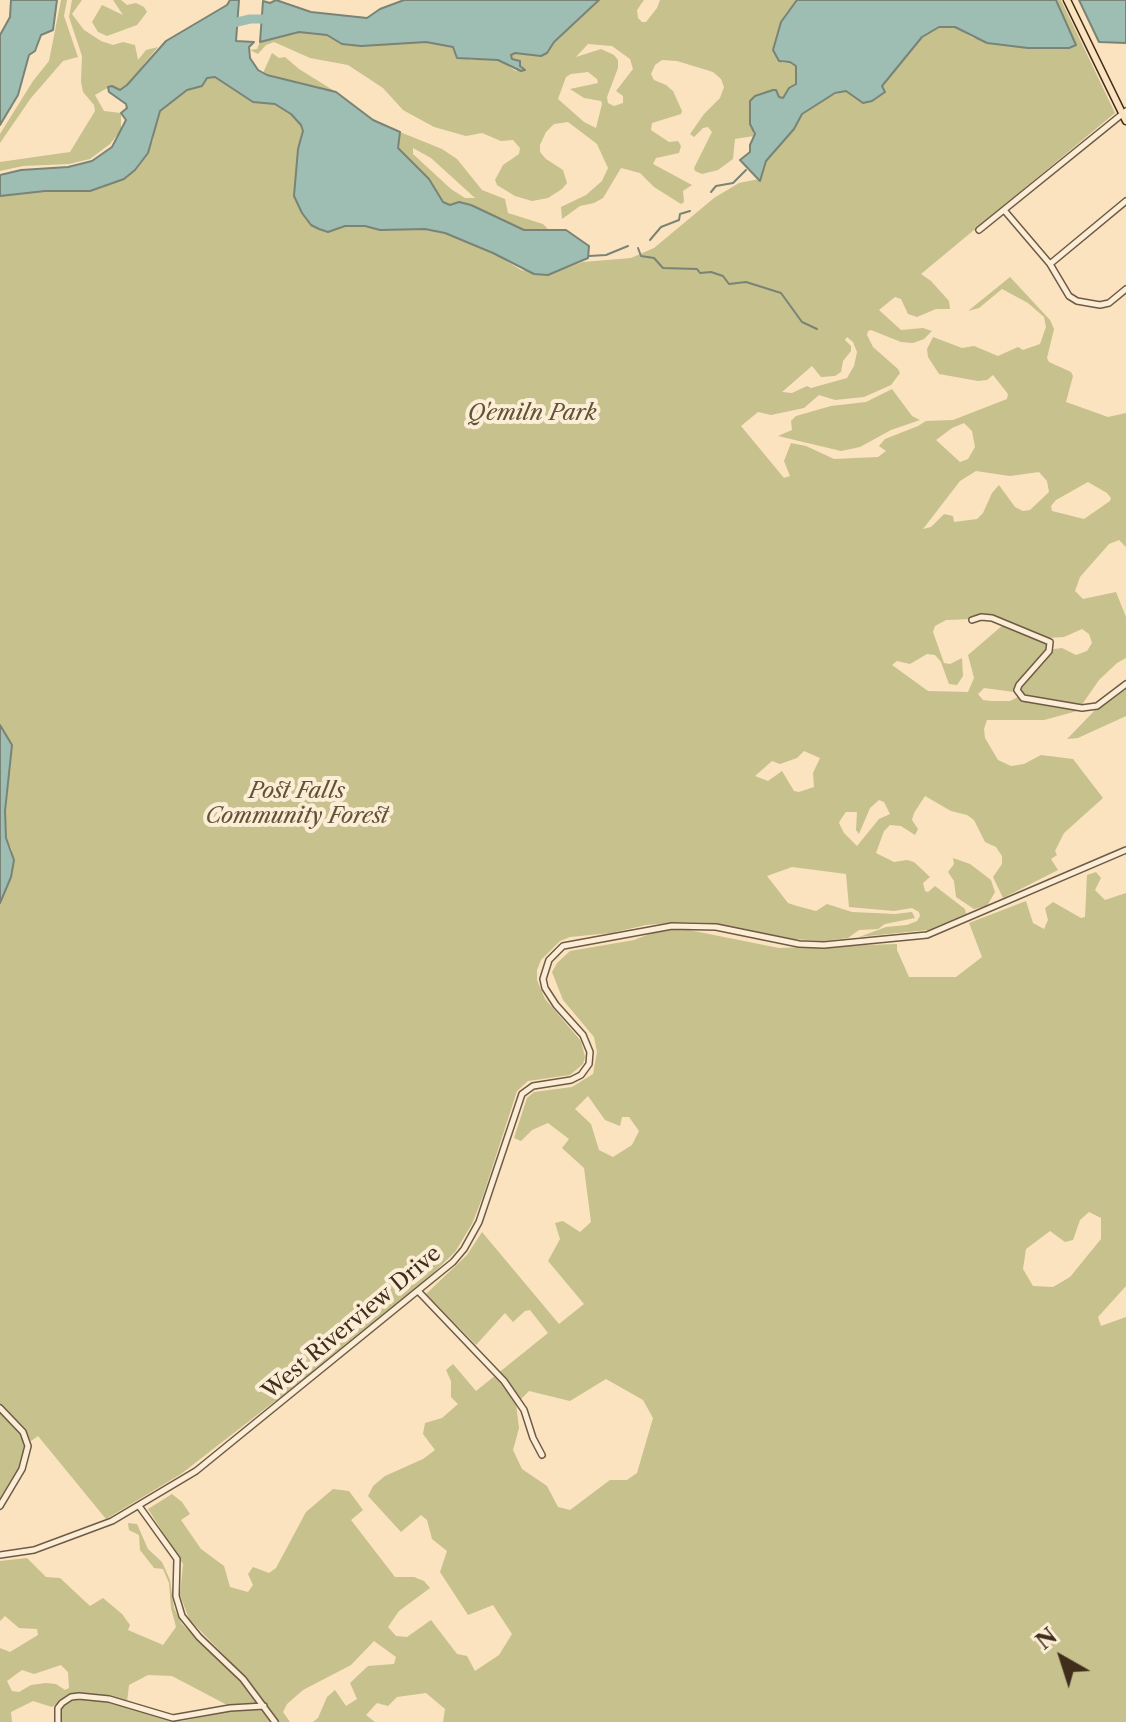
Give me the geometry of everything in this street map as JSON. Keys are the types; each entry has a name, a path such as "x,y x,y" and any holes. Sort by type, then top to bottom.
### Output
{"main road":[{"path":"1067,0 1125,116"}],"street":[{"path":"979,230 1125,116"},
{"path":"1050,264 1126,201"},
{"path":"1004,210 1050,264 1069,296 1077,301 1100,305 1109,303 1126,289"},
{"path":"972,620 992,618 1050,642 1049,651 1019,685 1019,695 1023,698 1082,708 1097,706 1126,684"},
{"name":"West Riverview Drive","path":"0,1555 56,1543 112,1521 209,1462 453,1262 472,1236 522,1094 533,1086 571,1080 581,1075 589,1064 590,1052 583,1035 556,1005 543,979 549,960 563,946 599,942 635,931 672,926 716,927 799,944 824,945 927,935 1126,850"},
{"path":"419,1292 504,1381 524,1410 542,1455"},
{"path":"0,1408 23,1432 28,1446 22,1469 0,1506"},
{"path":"139,1506 177,1559 176,1596 182,1616 243,1679 275,1722"},
{"path":"58,1722 58,1708 62,1703 79,1696 118,1701 173,1718 230,1708 265,1706"}],"green space":[{"path":"61,0 67,0 64,16 78,57 63,61 31,98 0,143 0,134 49,61"},
{"path":"72,0 82,0 72,14 84,30 101,41 113,45 123,42 135,45 138,60 146,50 158,47 127,85 120,90 111,86 95,95 104,111 121,113 121,130 110,144 90,159 0,171 0,162 70,152 95,111 83,92 82,56 69,17"},
{"path":"113,0 121,0 127,5 136,3 147,12 137,25 107,36 98,32 92,22 102,5 123,15"},
{"path":"599,0 644,0 637,10 638,18 646,22 660,0 797,0 781,22 782,63 790,62 796,66 797,84 789,88 781,99 755,96 750,121 754,136 735,139 733,159 718,170 702,174 694,168 712,132 708,127 694,137 690,134 720,98 724,87 713,72 677,61 662,60 655,65 651,74 654,80 673,91 682,111 681,114 652,123 651,130 669,142 678,141 681,146 679,153 656,158 653,164 692,185 683,191 684,202 681,204 654,187 640,173 621,168 603,198 580,206 562,219 561,207 586,195 602,181 608,168 597,144 568,122 554,124 540,145 540,152 546,159 563,170 567,183 548,198 532,201 515,196 497,185 495,180 503,165 519,154 520,148 513,140 501,141 482,133 466,136 434,127 403,110 383,88 348,65 310,58 274,42 258,54 250,50 257,49 260,42 299,32 327,35 342,44 361,46 426,42 453,47 470,60 499,60 516,71 521,68 521,63 510,58 511,55 541,56","holes":["588,44 612,46 630,59 633,69 616,91 623,96 623,103 614,106 608,103 607,97 618,60 601,49 576,57","588,72 598,83 570,89 584,98 601,101 596,128 584,122 558,99 566,77"]},
{"name":"Post Falls Community Forest","path":"1056,0 1061,0 1115,113 921,274 949,301 950,309 936,309 917,317 908,314 901,299 895,297 879,310 901,330 923,328 932,331 924,339 913,343 868,331 873,347 900,373 891,385 864,397 835,400 819,395 804,408 771,415 758,412 741,426 784,478 790,476 784,461 791,443 806,446 834,459 878,457 886,451 879,446 885,439 926,421 953,420 1007,399 1008,394 993,375 987,380 978,381 939,374 928,357 927,349 933,337 962,348 974,346 998,356 1018,347 1023,350 1040,344 1046,327 1044,317 1028,303 1002,289 979,308 968,311 1010,277 1050,320 1054,329 1047,358 1073,376 1066,402 1108,417 1126,413 1126,547 1119,540 1109,544 1080,577 1075,591 1083,599 1116,592 1126,617 1126,658 1099,680 1081,706 1024,696 1019,690 1021,686 1054,649 1062,648 1076,655 1087,651 1092,643 1089,634 1082,629 1064,637 1047,638 987,615 946,620 935,626 933,632 944,663 950,664 962,658 963,676 957,685 949,684 935,655 927,654 910,664 897,661 892,665 928,691 968,692 974,678 968,655 1003,625 1048,643 1048,651 1014,692 984,688 978,694 983,700 1010,701 1018,697 1081,710 1044,720 987,720 984,729 985,738 998,760 1011,766 1024,764 1041,755 1073,759 1103,798 1064,833 1055,851 1057,855 1051,859 1058,870 1003,898 993,877 1002,864 1002,856 996,847 985,842 974,820 925,796 912,820 918,829 915,835 901,826 890,825 884,831 876,853 894,862 914,862 930,877 923,883 925,891 935,886 965,909 966,914 928,930 859,937 886,927 917,921 919,912 912,908 894,911 849,907 846,874 792,867 767,876 788,903 816,911 827,904 852,912 912,912 915,918 885,924 878,929 859,930 848,938 823,941 779,938 714,923 683,922 646,925 560,941 541,960 537,980 545,999 581,1041 585,1057 583,1064 570,1075 528,1081 517,1091 483,1196 472,1224 455,1252 419,1287 278,1401 181,1474 106,1519 38,1436 31,1441 0,1406 0,903 12,850 6,838 5,811 12,745 0,725 0,196 45,191 153,141 160,111 187,90 202,86 207,78 215,77 253,102 275,104 301,125 303,130 294,196 311,225 328,232 345,226 365,226 380,230 425,229 445,233 493,253 521,270 548,275 583,262 631,258 654,248 714,198 739,183 759,179 766,161 794,129 802,114 826,97 846,91 863,102 872,101 884,92 882,87 908,53 922,37 939,27 955,27 973,38 1075,44","holes":["847,337 853,342 857,352 847,378 811,388 807,386 792,393 782,392 812,366 821,377 835,376 841,372 843,361 851,351 845,340","964,423 972,431 975,447 968,459 960,462 936,440","976,471 1010,476 1039,472 1047,481 1049,492 1030,510 1015,507 999,485 977,519 954,522 953,516 944,514 931,527 923,529 960,481","1088,482 1111,498 1084,519 1052,511 1051,506","804,751 820,758 813,773 814,787 794,791 782,771 768,781 755,776 772,761 780,764 797,758","879,800 884,802 890,814 879,819 857,846 839,823 846,812 857,812 856,830 859,834 870,808"]},
{"path":"272,53 279,58 285,57 336,92 263,73"},
{"path":"400,132 442,149 457,159 482,190 505,199 508,213 543,224 548,229 524,230 471,205 443,202 429,179 398,148","holes":["413,148 431,158 475,198 465,198 451,189 413,154"]},
{"path":"892,389 912,416 920,420 891,430 860,447 841,451 778,436 792,430 791,421 796,416 831,406 866,402"},
{"path":"1126,688 1126,716 1078,738 1067,739 1099,706"},
{"path":"953,858 970,864 991,880 995,892 987,906 974,909 956,897 954,881 948,872 954,864"},
{"path":"1096,872 1101,878 1095,890 1105,900 1126,893 1126,1286 1098,1317 1101,1326 1126,1317 1126,1722 443,1722 445,1709 426,1693 397,1697 388,1706 377,1703 366,1715 375,1722 313,1722 318,1718 327,1697 335,1690 346,1706 357,1699 350,1683 368,1666 394,1664 396,1657 374,1641 351,1665 303,1690 287,1704 283,1712 290,1722 279,1722 247,1679 189,1619 180,1595 183,1564 148,1509 172,1494 182,1502 190,1514 181,1520 201,1549 224,1566 230,1587 248,1592 253,1585 248,1574 253,1567 269,1573 276,1568 306,1512 333,1489 349,1491 363,1510 351,1520 395,1577 414,1577 430,1588 399,1611 388,1627 396,1636 407,1637 431,1620 457,1654 467,1656 475,1671 499,1655 512,1634 493,1605 468,1615 440,1572 447,1551 432,1539 427,1520 421,1515 401,1532 368,1496 373,1486 385,1476 423,1459 435,1450 423,1434 425,1423 442,1418 458,1404 451,1397 451,1381 446,1370 453,1364 476,1391 548,1333 530,1310 513,1322 505,1313 476,1345 426,1294 467,1255 482,1232 559,1324 584,1304 548,1261 560,1239 555,1223 563,1221 580,1232 591,1222 584,1168 562,1148 569,1139 548,1123 532,1130 521,1141 514,1138 527,1098 534,1092 572,1087 593,1074 597,1052 594,1037 563,1000 552,972 557,963 570,951 634,940 660,930 684,929 779,948 897,944 909,977 956,977 982,957 969,923 1026,901 1033,923 1044,929 1048,920 1045,908 1053,902 1081,918 1085,917 1087,875","holes":["588,1096 605,1120 620,1126 622,1117 629,1117 639,1131 632,1145 613,1157 599,1150 591,1124 575,1109","1089,1212 1101,1218 1101,1239 1070,1277 1053,1287 1033,1286 1023,1269 1026,1249 1050,1231 1065,1242 1073,1240 1080,1220","606,1379 643,1400 653,1418 637,1473 627,1480 610,1480 570,1510 558,1507 547,1486 522,1469 513,1450 519,1428 516,1404 529,1391 570,1401"]},
{"path":"0,1410 21,1433 25,1446 16,1477 0,1502"},
{"path":"128,1523 137,1524 148,1549 162,1562 170,1580 174,1608 182,1624 242,1682 257,1701 254,1704 229,1706 172,1676 148,1675 129,1685 127,1702 69,1695 52,1707 33,1701 11,1712 12,1722 0,1722 0,1648 10,1652 38,1635 37,1629 19,1628 5,1616 0,1621 0,1561 27,1558 46,1577 60,1578 90,1606 103,1598 122,1614 130,1625 128,1630 163,1645 176,1627 169,1583 163,1569 154,1568 140,1550 139,1535 129,1530","holes":["61,1665 68,1672 69,1688 65,1690 56,1684 46,1683 31,1685 19,1692 12,1691 7,1681 22,1670 34,1674"]},
{"path":"79,1698 127,1705 182,1721 231,1711 263,1709 272,1722 60,1722 59,1715 64,1704"}],"water":[{"path":"11,0 57,0 53,30 41,35 35,51 29,55 18,95 0,125 0,35 10,17"},
{"path":"230,0 239,0 236,41 254,42 249,47 250,58 258,70 336,92 373,120 400,132 398,148 429,179 443,202 471,205 524,230 566,230 589,246 588,258 548,275 534,274 445,233 425,229 380,230 365,226 345,226 328,232 319,229 311,225 294,196 298,149 303,131 301,125 275,104 253,102 215,77 207,78 202,86 187,90 160,111 148,153 124,179 90,191 45,191 0,196 0,175 92,161 112,147 126,120 121,113 127,108 109,92 108,87 120,90 166,41 227,5"},
{"path":"276,0 311,12 367,18 380,9 404,0 599,0 554,42 547,53 541,56 511,55 512,59 520,61 520,66 525,70 521,71 498,60 457,58 453,47 426,42 361,46 342,44 327,35 299,32 260,42 263,1 270,3"},
{"path":"797,0 1056,0 1076,45 1069,48 1028,48 987,43 955,27 939,27 922,37 882,86 885,92 872,101 863,103 846,91 835,93 802,114 794,129 766,161 760,181 740,160 750,152 755,134 750,124 750,101 773,90 783,98 789,88 796,84 796,66 779,61 773,50 781,22"},
{"path":"1079,0 1126,0 1126,43 1099,42"},
{"path":"0,725 12,745 5,811 6,838 14,860 11,877 0,903"}],"waterway":[{"path":"229,24 250,19 273,19"},
{"path":"711,192 716,186 733,183 746,170"},
{"path":"650,240 661,227 679,220 680,214 690,211"},
{"path":"589,256 606,255 628,246"},
{"path":"638,248 641,256 654,258 663,268 697,269 700,273 711,272 723,276 729,284 746,282 781,293 802,322 817,329"}],"park label":[{"name":"Q'emiln Park","path":"532,414"}]}
